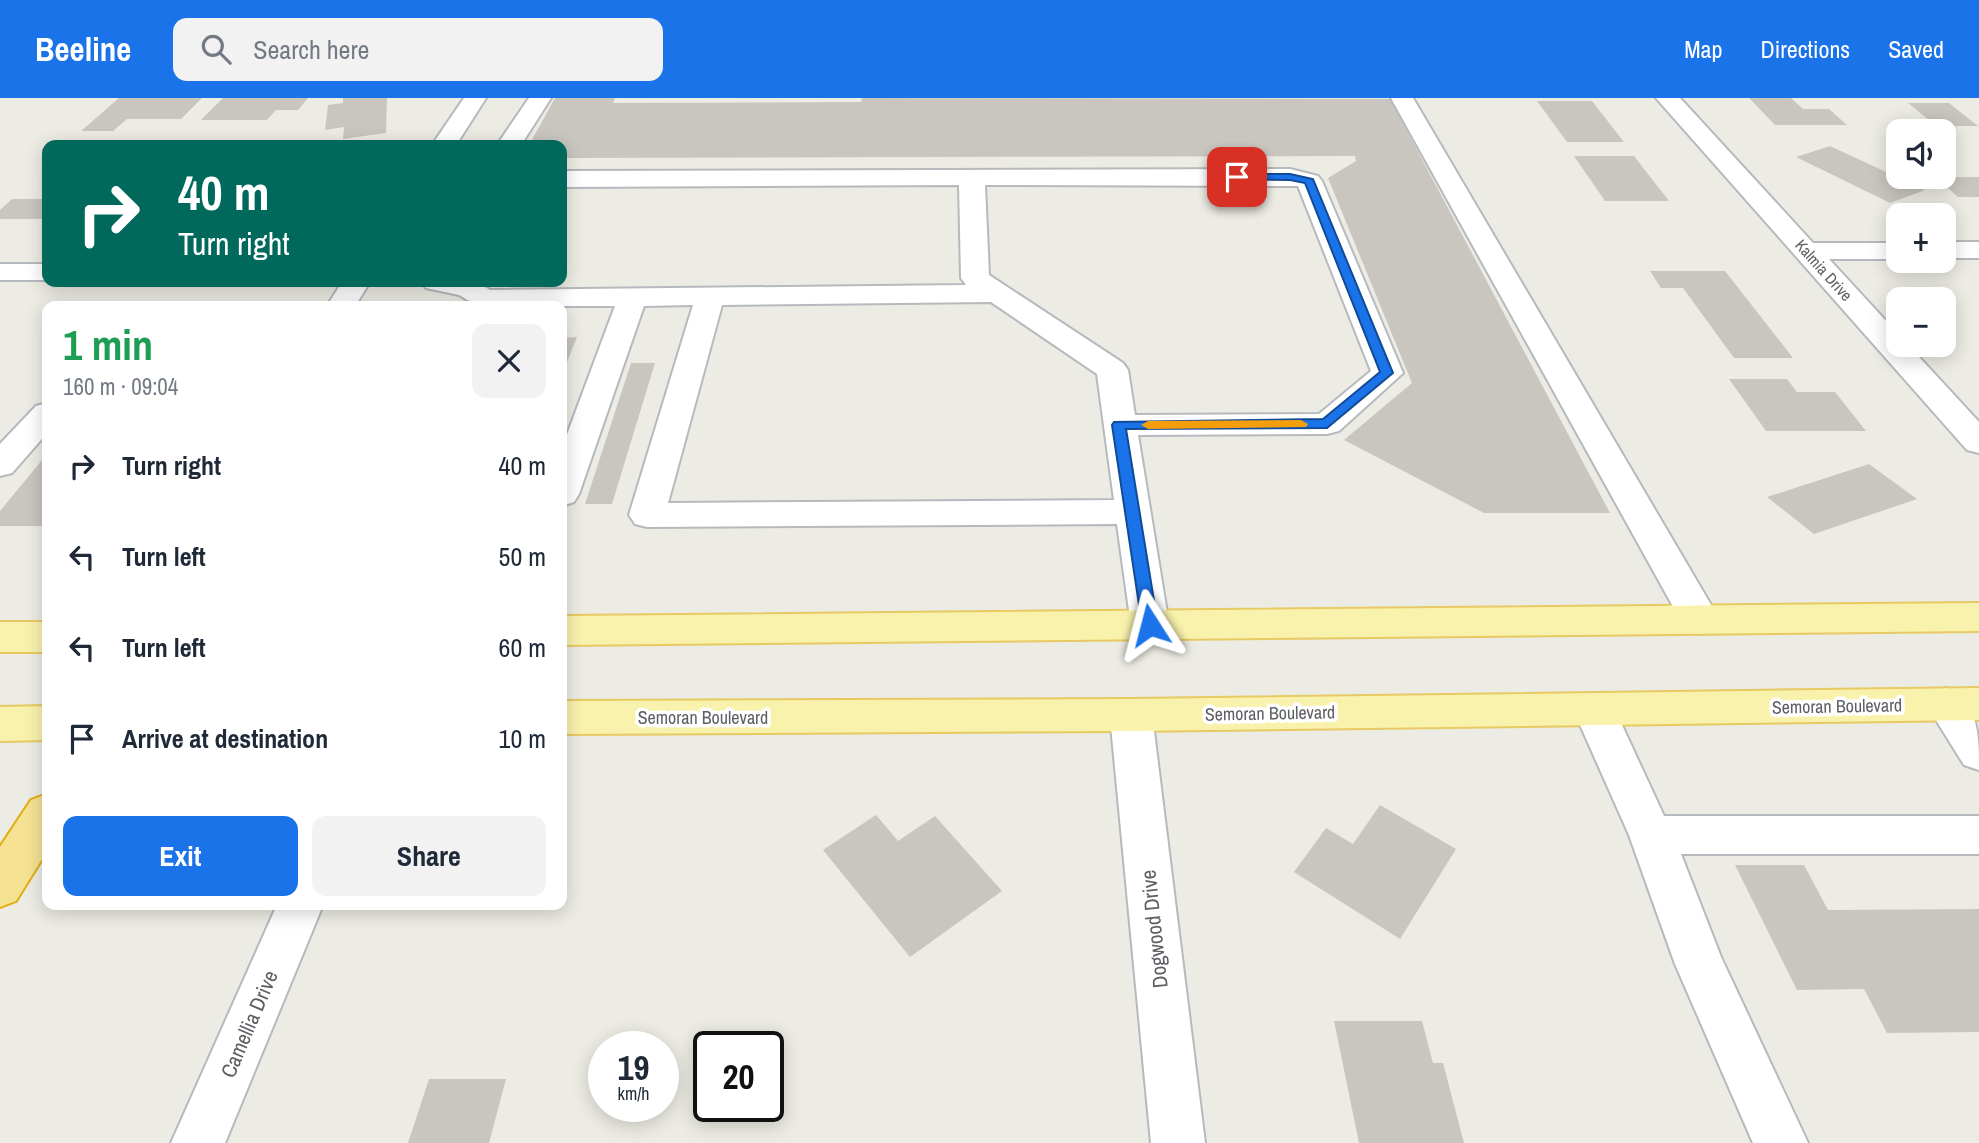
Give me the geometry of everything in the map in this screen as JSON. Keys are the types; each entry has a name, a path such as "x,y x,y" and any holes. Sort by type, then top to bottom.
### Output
{"highway":[{"path":"0,886 42,821"}],"main road":[{"path":"567,631 1979,617"},
{"path":"0,637 42,637"},
{"name":"Semoran Boulevard","path":"567,718 1131,715 1962,704"},
{"path":"0,724 42,723"}],"street":[{"path":"447,140 475,98"},
{"path":"512,140 540,98"},
{"path":"1402,98 1700,620"},
{"name":"Kalmia Drive","path":"1667,98 1979,442"},
{"path":"567,179 1290,177 1309,181 1387,373 1327,424 1119,425"},
{"path":"972,178 975,278 1112,370 1150,625"},
{"path":"1956,250 1979,250"},
{"path":"1807,251 1886,251"},
{"path":"0,272 42,272"},
{"path":"463,287 468,288 481,301"},
{"path":"520,301 996,293"},
{"path":"710,297 647,515 1132,512"},
{"path":"567,480 632,298"},
{"path":"0,466 42,419"},
{"path":"1962,704 1979,753"},
{"path":"1594,709 1651,835 1699,964 1781,1143"},
{"name":"Dogwood Drive","path":"1131,715 1178,1143"},
{"path":"1651,835 1979,835"},
{"name":"Camellia Drive","path":"198,1143 298,910"}],"building":[{"path":"119,98 202,98 181,119 127,119 113,131 81,131"},
{"path":"223,98 308,98 298,110 276,110 267,120 201,120"},
{"path":"343,98 387,98 386,133 343,139 344,127 325,130 328,105 343,103"},
{"path":"555,98 615,98 613,103 861,102 862,98 1390,99 1610,513 1484,513 1344,440 1412,383 1328,178 1356,161 1355,156 567,158 567,140 532,140"},
{"path":"1749,98 1791,98 1803,109 1829,109 1847,125 1775,125"},
{"path":"1537,101 1592,101 1624,142 1567,142"},
{"path":"1908,103 1949,103 1978,126 1956,126 1956,119 1927,119"},
{"path":"1830,146 1886,172 1886,189 1925,190 1890,203 1796,157"},
{"path":"1574,156 1634,156 1669,201 1605,201"},
{"path":"1956,177 1979,177 1979,197 1958,197 1949,189 1956,189"},
{"path":"12,199 42,199 42,219 0,219 0,210"},
{"path":"1650,271 1725,271 1793,358 1734,358 1683,288 1661,288"},
{"path":"577,337 567,362 567,338"},
{"path":"631,363 655,363 612,504 585,504"},
{"path":"1729,379 1787,379 1797,392 1835,392 1866,431 1766,431"},
{"path":"42,460 42,526 0,526 0,511"},
{"path":"1869,464 1917,499 1814,534 1767,497"},
{"path":"1380,805 1456,849 1400,939 1294,872 1326,828 1353,844"},
{"path":"876,815 898,841 935,816 1002,891 910,957 823,850"},
{"path":"1735,865 1804,865 1828,910 1979,909 1979,1032 1887,1033 1864,989 1797,990"},
{"path":"1334,1021 1422,1021 1433,1063 1443,1063 1464,1143 1359,1143"},
{"path":"429,1079 506,1079 489,1143 408,1143"}],"slow traffic":[{"path":"1148,425 1301,424"}],"route":[{"path":"1150,625 1119,425 1327,424 1387,373 1309,181 1290,177 1237,177"}]}
